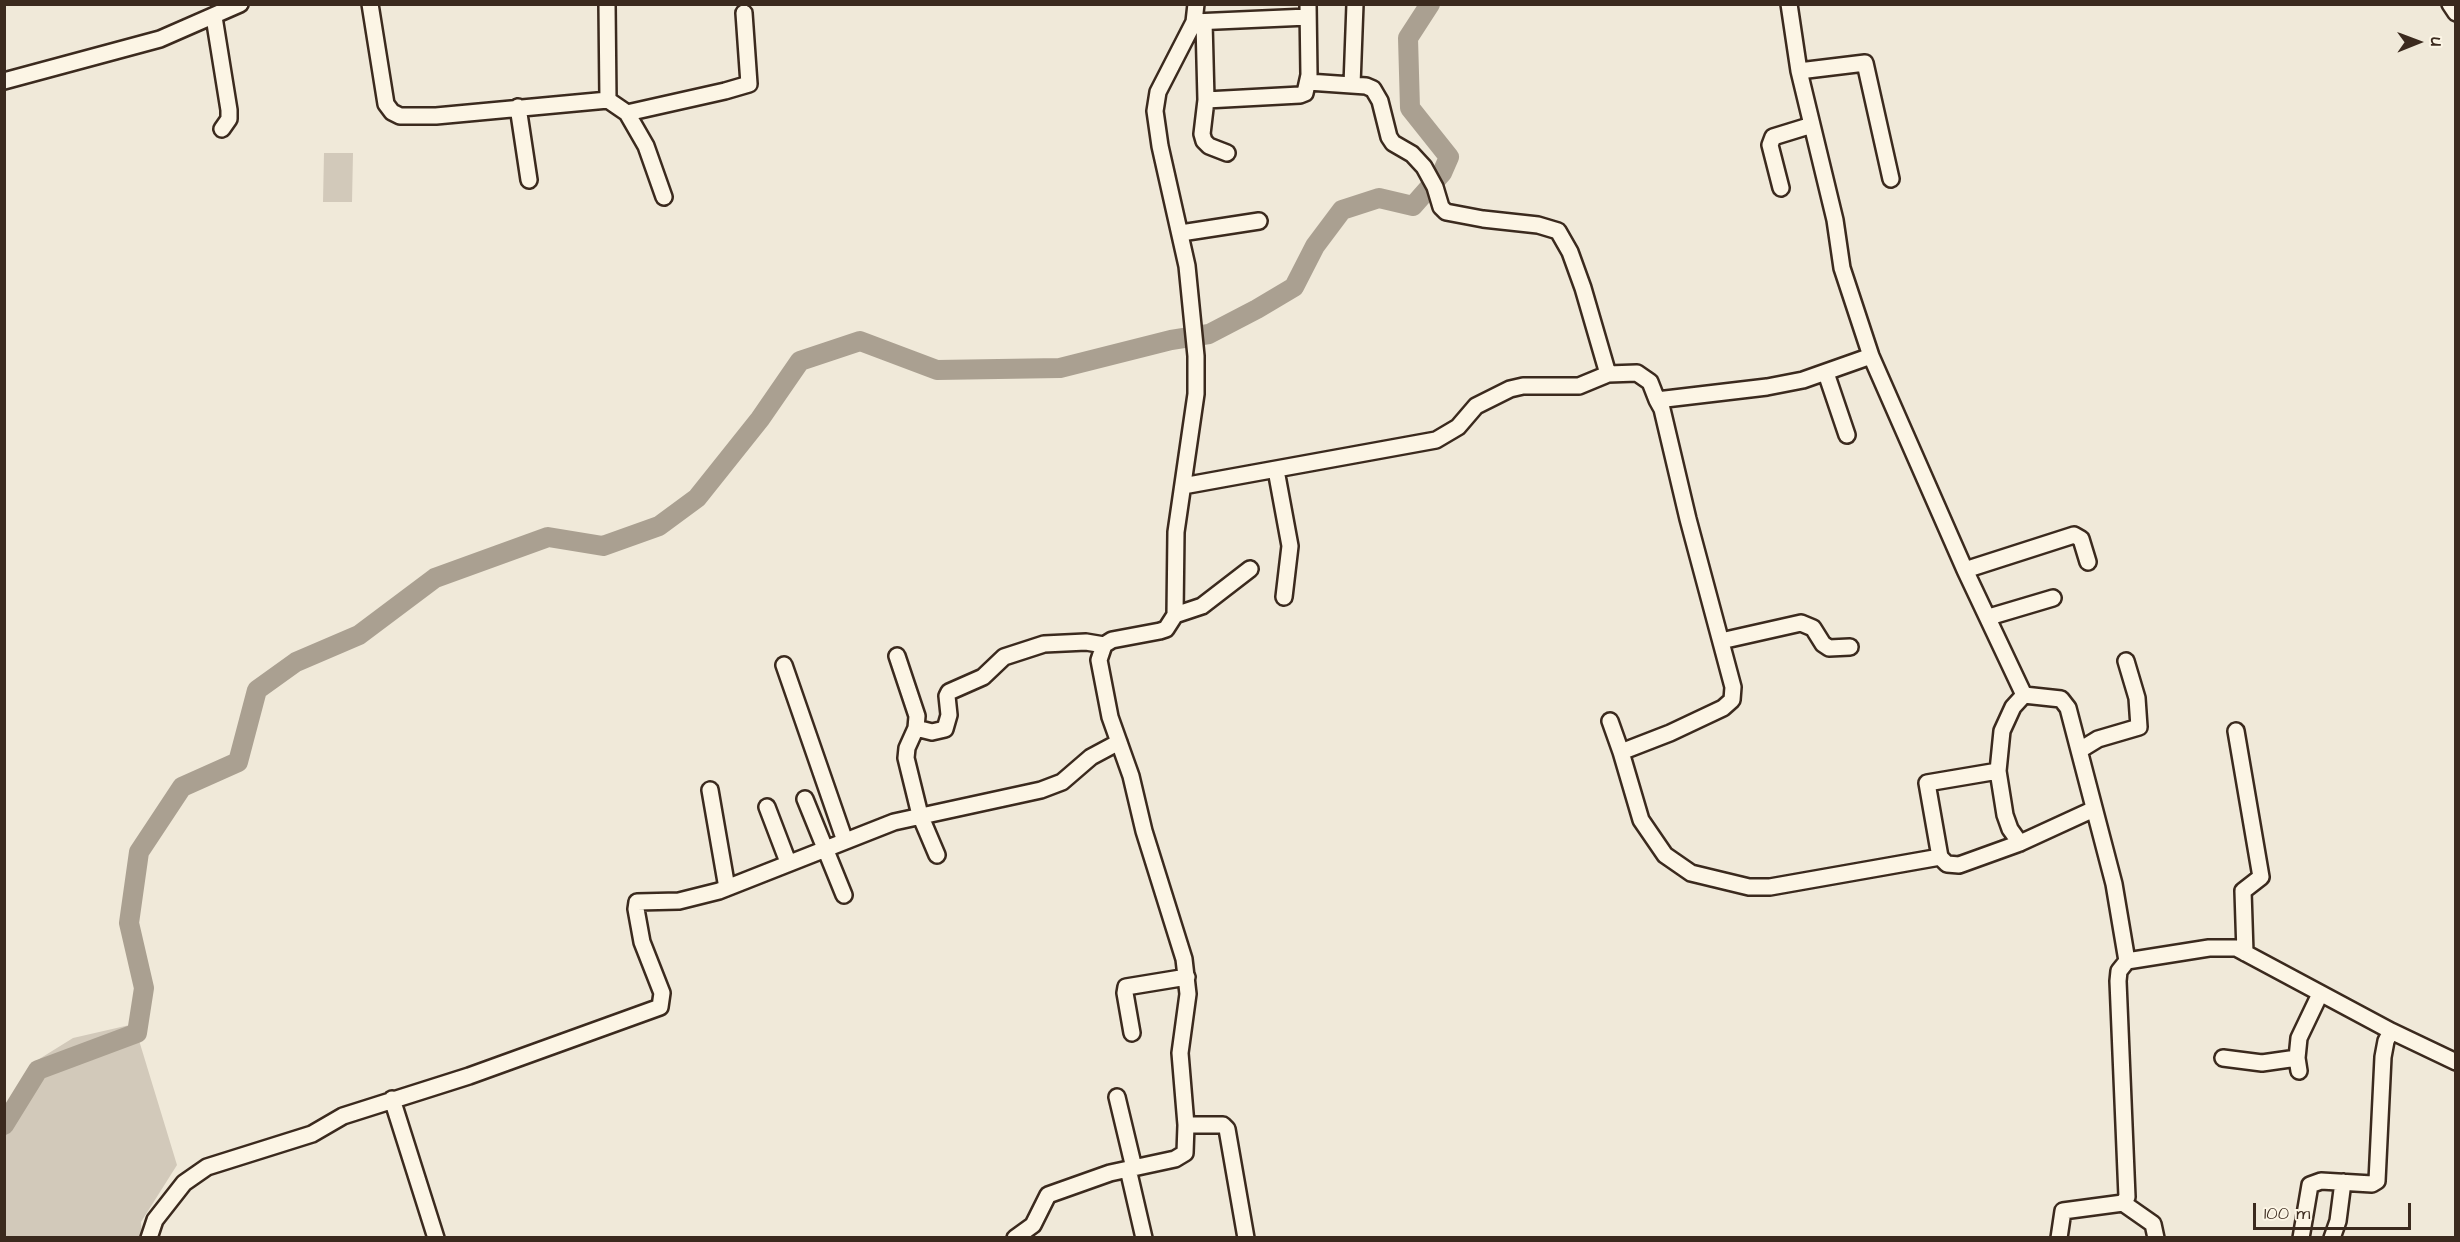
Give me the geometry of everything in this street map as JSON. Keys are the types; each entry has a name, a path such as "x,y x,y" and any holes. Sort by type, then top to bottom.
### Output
{"street":[{"path":"4,81 160,39 211,13 240,4"},
{"path":"370,4 386,104 392,112 400,116 436,116 608,100 627,113 646,146 664,197"},
{"path":"607,4 608,100"},
{"path":"1196,4 1206,100 1202,134 1209,146 1227,153"},
{"path":"1352,85 1355,4"},
{"path":"1789,4 1799,71 1835,220 1842,268 1871,356 1965,570 2024,695"},
{"path":"2450,4 2456,12"},
{"path":"1199,22 1308,11 1308,82 1305,93 1206,100"},
{"path":"211,13 229,110 229,119 222,129"},
{"path":"627,113 702,97 748,84 744,13"},
{"path":"916,728 932,732 945,729 949,715 947,696 949,692 983,677 1004,657 1044,644 1070,642 1104,645 1112,640 1166,629 1175,615 1176,532 1196,394 1195,323 1181,233 1160,146 1155,111 1158,92 1199,22"},
{"path":"1799,71 1865,63 1891,179"},
{"path":"1308,82 1373,89 1380,101 1389,137 1393,143 1412,154 1432,182 1441,207 1446,212 1538,225 1558,231 1570,252 1584,288 1608,374"},
{"path":"518,107 529,180"},
{"path":"1781,189 1771,140 1777,134 1812,125"},
{"path":"1181,233 1259,221"},
{"path":"1657,400 1767,387 1826,373 1871,356"},
{"path":"1183,486 1436,440 1458,426 1476,406 1510,389 1523,386 1579,386 1608,374 1637,373 1646,377 1662,409 1688,519 1733,687 1732,700 1723,708 1621,752"},
{"path":"1826,373 1847,435"},
{"path":"1276,470 1290,546 1284,597"},
{"path":"1965,570 2074,535 2081,538 2088,562"},
{"path":"1175,615 1202,606 1250,569"},
{"path":"1989,617 2053,598"},
{"path":"1721,641 1801,623 1813,628 1823,644 1829,648 1850,647"},
{"path":"1015,1238 1033,1225 1048,1196 1097,1177 1182,1157 1185,1154 1186,1125 1180,1053 1188,994 1187,977 1184,959 1144,831 1131,776 1110,717 1099,660 1104,645"},
{"path":"897,656 915,706 916,728 907,748 906,758 920,815 937,855"},
{"path":"2080,750 2098,739 2139,727 2137,698 2126,661"},
{"path":"784,665 845,841"},
{"path":"2024,695 2061,699 2065,702 2080,750 2114,884 2127,961"},
{"path":"2020,843 2010,830 2005,816 1998,771 2002,731 2013,707 2024,695"},
{"path":"1611,721 1641,820 1665,855 1691,873 1737,885 1759,888 1941,857"},
{"path":"2236,731 2261,877 2243,891 2245,953"},
{"path":"149,1238 150,1230 184,1183 207,1167 312,1134 343,1116 469,1076 660,1007 662,993 642,942 636,909 637,902 679,901 727,888 877,827 920,815 1041,790 1062,782 1091,757 1119,742"},
{"path":"1998,771 1926,783 1941,857 1947,864 1959,865 2020,843 2094,809"},
{"path":"710,790 727,888"},
{"path":"805,800 844,894"},
{"path":"767,807 788,862"},
{"path":"2123,1203 2127,1197 2128,1188 2118,981 2119,971 2127,961 2226,947 2245,953 2391,1031 2456,1062"},
{"path":"1132,1033 1126,987 1187,977"},
{"path":"2223,1058 2262,1063 2298,1064 2299,1038 2320,994"},
{"path":"2301,1238 2310,1185 2321,1181 2372,1184 2377,1181 2383,1058 2386,1041 2391,1031"},
{"path":"1117,1097 1144,1238"},
{"path":"392,1099 436,1238"},
{"path":"1186,1125 1223,1125 1227,1129 1246,1238"},
{"path":"2332,1238 2338,1221 2343,1182"},
{"path":"2059,1238 2063,1211 2123,1203 2153,1224 2156,1238"}],"shaded area":[{"path":"324,153 353,153 352,202 323,202"},
{"path":"134,1024 177,1165 141,1222 142,1237 5,1238 5,1133 36,1061 73,1038"}],"waterway":[{"path":"4,1125 38,1070 137,1033 144,988 129,923 139,852 182,787 238,762 257,690 296,662 359,635 435,578 548,537 603,546 659,526 697,498 760,419 800,361 860,341 937,370 1060,368 1171,340 1209,334 1257,309 1294,287 1315,246 1342,210 1379,198 1413,206 1442,173 1449,157 1410,108 1408,38 1430,4"}]}
